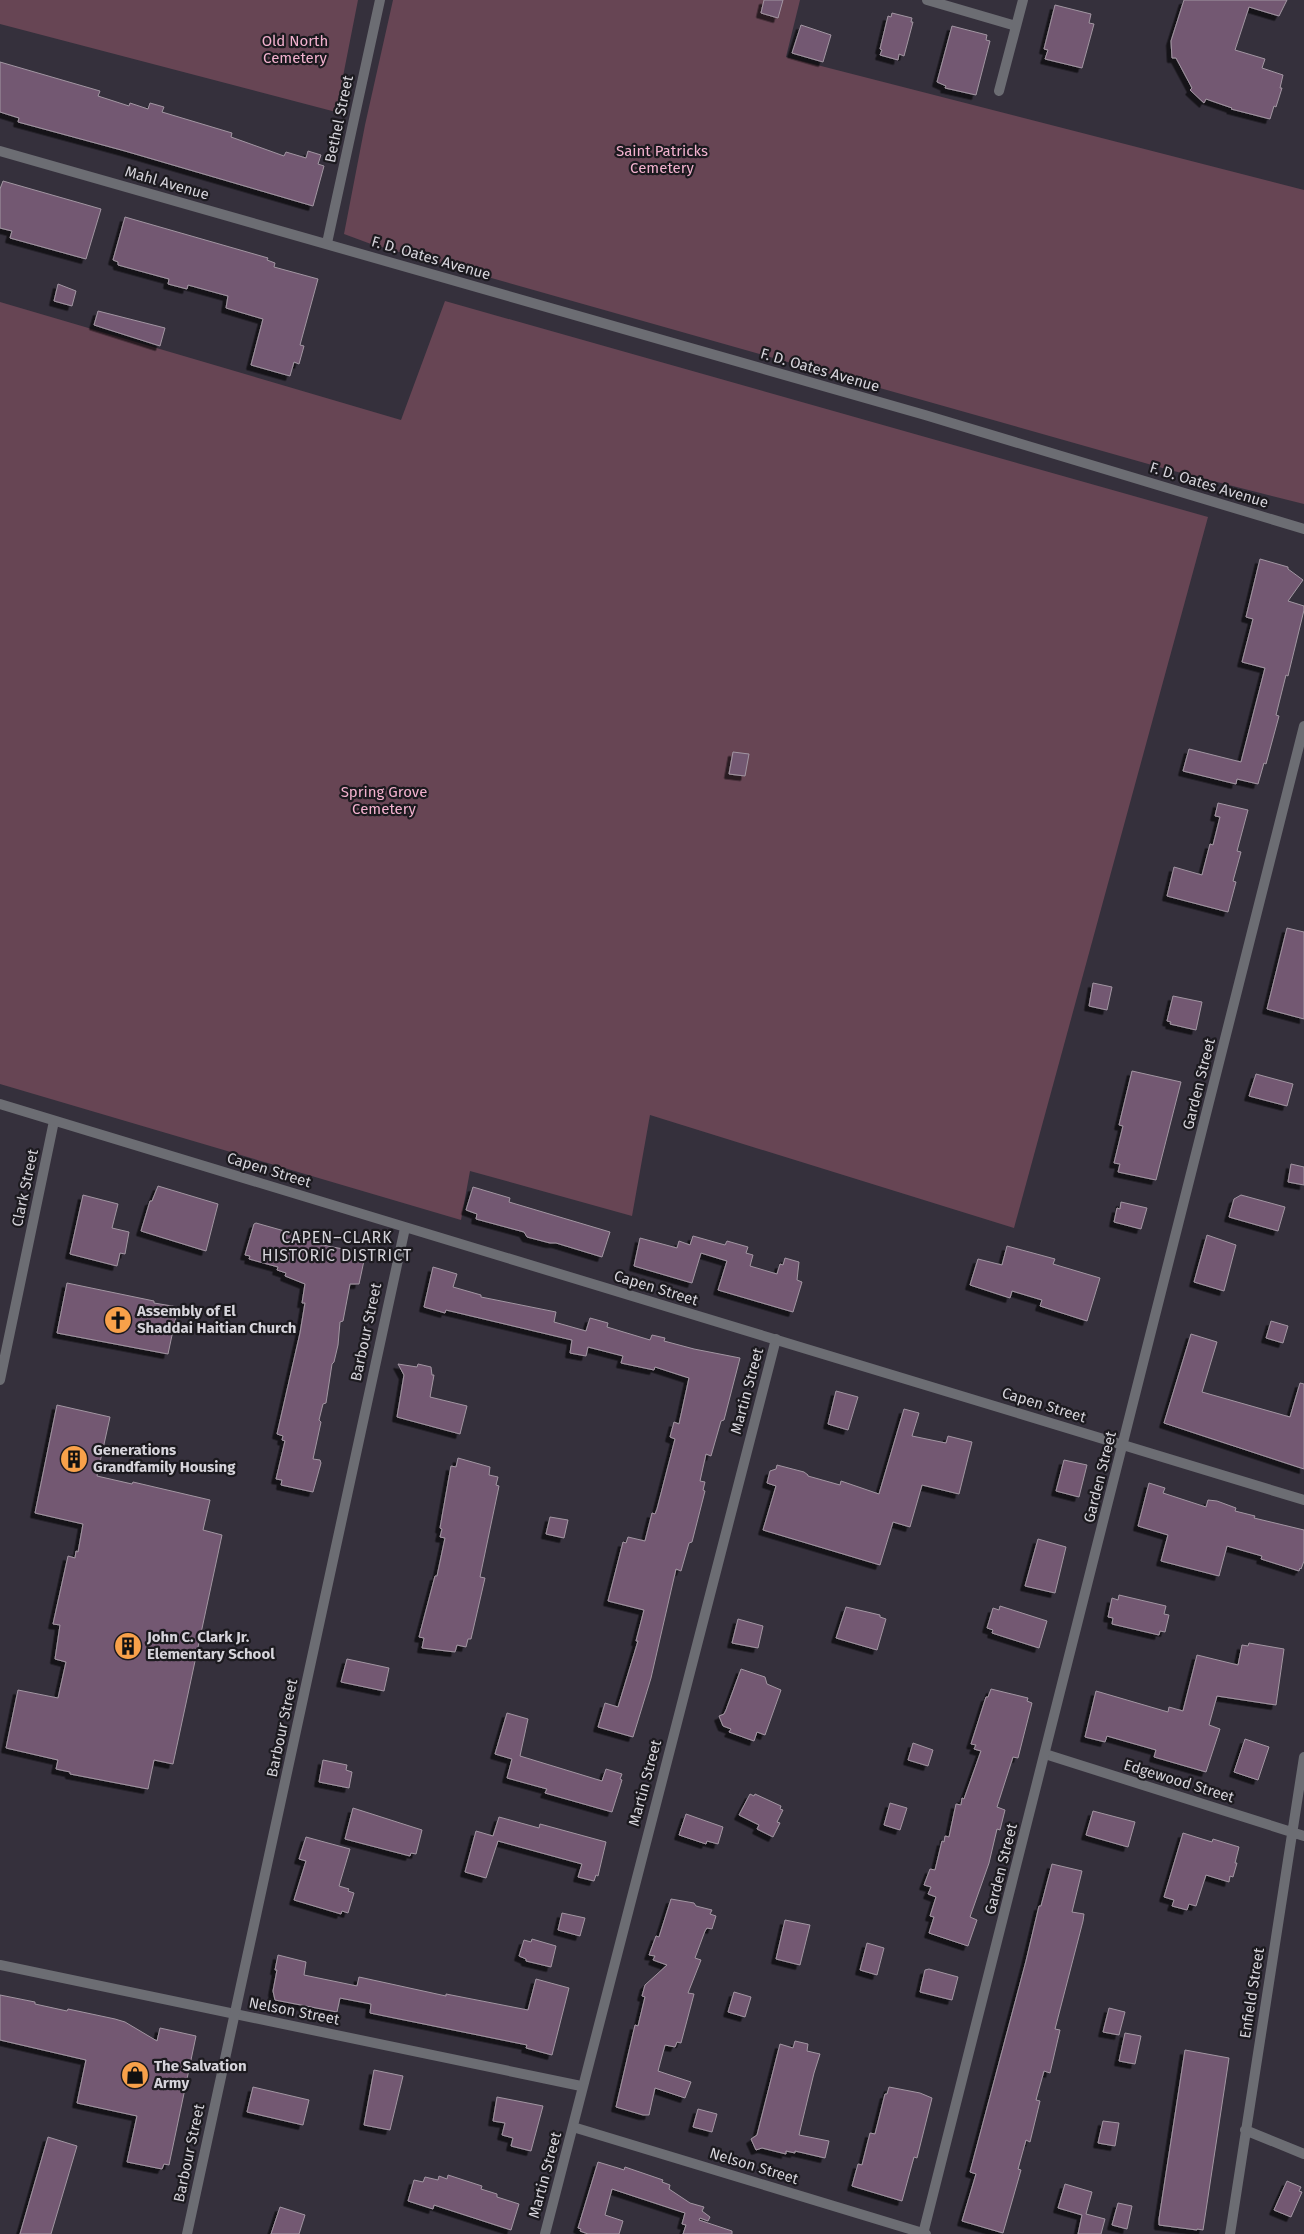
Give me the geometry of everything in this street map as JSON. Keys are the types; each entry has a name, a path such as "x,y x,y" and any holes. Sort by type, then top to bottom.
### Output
{"street":[{"name":"Bethel Street","path":"327,244 380,0"},
{"path":"926,0 1016,26"},
{"path":"999,91 1023,0"},
{"name":"Mahl Avenue","path":"0,151 327,244"},
{"name":"F. D. Oates Avenue","path":"327,244 592,322 924,415 1304,529"},
{"name":"Garden Street","path":"924,2234 1304,726"},
{"name":"Capen Street","path":"0,1104 1304,1500"},
{"name":"Clark Street","path":"0,1380 54,1121"},
{"name":"Barbour Street","path":"187,2234 405,1228"},
{"name":"Martin Street","path":"545,2234 573,2128 581,2086 776,1339"},
{"name":"Edgewood Street","path":"1046,1754 1304,1836"},
{"name":"Enfield Street","path":"1230,2234 1304,1757"},
{"name":"Nelson Street","path":"0,1965 581,2086"},
{"name":"Nelson Street","path":"573,2128 924,2234"},
{"path":"1245,2130 1304,2154"}],"green space":[{"name":"Old North Cemetery","path":"0,0 358,0 336,112 0,24"},
{"name":"Saint Patricks Cemetery","path":"393,0 800,0 786,57 1304,190 1304,504 1166,469 371,244 344,234 365,125"},
{"name":"Spring Grove Cemetery","path":"445,301 1208,517 1014,1228 650,1115 632,1216 470,1171 461,1220 0,1084 0,302 401,420"}],"building":[{"path":"764,0 783,0 778,18 761,13"},
{"path":"1184,0 1287,0 1279,16 1249,7 1235,50 1265,59 1262,68 1283,75 1280,88 1282,88 1270,119 1231,109 1206,99 1204,103 1190,90 1192,88 1176,58 1172,58 1171,41"},
{"path":"1055,5 1091,14 1089,23 1094,24 1082,68 1045,59 1048,50 1044,49"},
{"path":"892,13 912,18 911,22 913,22 904,56 899,54 898,60 880,55 888,16 891,17"},
{"path":"801,25 831,35 823,62 792,53"},
{"path":"952,26 987,35 986,40 990,41 976,95 945,88 946,86 937,82"},
{"path":"0,62 100,91 98,96 129,106 130,103 148,109 150,103 164,107 162,112 232,133 231,137 284,156 286,152 306,158 308,151 321,155 318,164 324,166 313,206 18,122 19,118 0,112"},
{"path":"3,181 101,209 86,259 10,238 12,231 0,228 0,189"},
{"path":"125,217 268,258 267,260 275,263 274,267 318,279 300,345 304,346 299,364 294,362 290,376 251,365 263,319 226,308 228,296 188,285 187,289 168,284 169,279 118,265 118,262 113,260"},
{"path":"58,284 76,291 72,306 54,301"},
{"path":"98,311 165,328 160,346 94,325"},
{"path":"1260,559 1288,567 1288,569 1303,580 1288,601 1304,606 1304,610 1288,676 1286,675 1276,715 1279,716 1266,764 1264,763 1258,784 1237,779 1236,784 1183,771 1189,749 1241,762 1265,668 1242,662 1253,619 1246,617"},
{"path":"733,752 749,754 745,776 729,774"},
{"path":"1218,803 1248,810 1237,851 1241,852 1233,881 1236,882 1228,912 1167,896 1174,867 1202,875 1210,844 1213,845 1220,817 1215,816"},
{"path":"1287,928 1304,932 1304,1019 1267,1009"},
{"path":"1093,983 1112,987 1107,1010 1089,1006"},
{"path":"1173,996 1202,1002 1196,1030 1170,1024 1171,1022 1167,1021"},
{"path":"1132,1071 1181,1082 1156,1180 1118,1172 1120,1164 1114,1163 1123,1126 1119,1125"},
{"path":"1256,1074 1293,1084 1287,1106 1249,1096"},
{"path":"1291,1164 1304,1167 1304,1185 1288,1182"},
{"path":"158,1186 218,1204 206,1251 141,1231 150,1201 152,1201"},
{"path":"473,1187 510,1198 509,1202 610,1232 602,1257 556,1243 527,1237 524,1232 476,1219 477,1214 466,1210"},
{"path":"83,1195 118,1204 112,1228 129,1232 125,1254 120,1253 117,1266 70,1254"},
{"path":"1241,1195 1285,1207 1278,1231 1229,1217 1234,1199"},
{"path":"1121,1202 1147,1208 1141,1229 1114,1222 1117,1208 1120,1209"},
{"path":"254,1224 313,1239 312,1243 364,1253 363,1256 365,1256 359,1284 350,1284 343,1321 340,1322 338,1345 332,1364 326,1403 323,1404 319,1420 321,1422 313,1459 320,1460 321,1463 313,1492 281,1485 282,1480 276,1479 285,1441 282,1440 283,1436 277,1434 300,1333 305,1303 302,1303 305,1284 285,1276 286,1273 277,1270 278,1267 249,1259 250,1256 245,1255"},
{"path":"1207,1235 1236,1245 1224,1291 1194,1282"},
{"path":"693,1236 725,1245 727,1241 748,1247 746,1253 753,1255 750,1266 777,1274 780,1264 783,1265 785,1258 799,1262 797,1280 802,1282 793,1312 718,1290 727,1261 701,1253 692,1283 634,1266 640,1238 677,1248 679,1241 690,1245"},
{"path":"1007,1246 1055,1259 1053,1264 1100,1278 1087,1321 1040,1306 1042,1300 1012,1291 1010,1298 970,1285 978,1259 1002,1265"},
{"path":"433,1267 457,1274 453,1287 481,1295 481,1297 556,1312 554,1322 586,1331 590,1318 608,1323 607,1327 650,1340 652,1335 665,1338 664,1341 694,1349 740,1358 724,1420 721,1421 711,1456 706,1454 700,1481 705,1482 703,1490 705,1491 692,1542 689,1543 681,1571 676,1569 651,1678 633,1737 598,1727 605,1703 618,1707 638,1641 636,1641 644,1610 608,1601 623,1542 626,1543 628,1537 645,1541 652,1513 655,1514 657,1509 675,1439 670,1437 674,1422 679,1424 689,1378 655,1367 654,1370 621,1363 623,1356 588,1347 586,1356 570,1353 572,1340 446,1310 445,1313 424,1307"},
{"name":"Assembly of El Shaddai Haitian Church","path":"67,1283 178,1307 168,1354 57,1333"},
{"path":"1271,1321 1288,1326 1283,1343 1266,1338"},
{"path":"1191,1334 1217,1342 1202,1392 1290,1417 1300,1383 1304,1384 1304,1469 1164,1423"},
{"path":"398,1364 417,1367 418,1364 431,1367 432,1375 434,1375 430,1397 467,1406 460,1434 397,1417 404,1375"},
{"path":"836,1391 858,1397 848,1430 828,1424"},
{"name":"John C. Clark Jr. Elementary School","path":"57,1405 110,1417 97,1476 132,1484 133,1482 210,1500 203,1530 222,1535 173,1764 154,1760 148,1789 70,1774 70,1772 56,1769 58,1760 6,1748 18,1690 58,1698 66,1662 55,1659 60,1625 53,1624 68,1556 75,1558 76,1551 78,1552 83,1524 35,1513"},
{"path":"904,1409 919,1413 912,1436 946,1443 948,1436 972,1442 959,1494 922,1485 910,1527 893,1522 880,1565 763,1530 776,1486 767,1483 770,1471 776,1469 777,1465 840,1485 841,1481 879,1494"},
{"path":"458,1458 490,1467 489,1475 498,1477 496,1485 499,1486 480,1577 485,1578 471,1639 468,1639 466,1647 457,1645 455,1652 422,1648 424,1638 419,1637 435,1576 437,1576 445,1538 440,1537 442,1529 440,1528 451,1466 456,1467"},
{"path":"1064,1460 1087,1465 1079,1497 1056,1491"},
{"path":"1149,1483 1165,1488 1163,1493 1206,1507 1208,1500 1217,1501 1236,1508 1235,1511 1255,1516 1254,1518 1304,1530 1304,1561 1301,1569 1299,1571 1261,1559 1262,1556 1227,1546 1219,1576 1161,1561 1168,1535 1138,1526"},
{"path":"550,1517 568,1520 564,1538 546,1534"},
{"path":"1038,1539 1066,1547 1055,1593 1025,1586"},
{"path":"1119,1595 1166,1606 1164,1614 1169,1615 1165,1632 1160,1631 1159,1635 1112,1624 1113,1618 1108,1617 1112,1598 1118,1600"},
{"path":"1000,1606 1047,1621 1039,1648 992,1633 993,1630 987,1628 993,1608 999,1610"},
{"path":"846,1607 880,1615 880,1617 886,1619 877,1650 836,1638"},
{"path":"738,1619 763,1626 758,1648 732,1643"},
{"path":"1249,1643 1284,1649 1276,1705 1217,1696 1209,1725 1220,1729 1206,1772 1154,1757 1156,1750 1107,1736 1105,1742 1085,1737 1096,1691 1168,1712 1169,1707 1183,1711 1197,1655 1238,1665 1242,1645 1248,1646"},
{"path":"347,1659 389,1668 384,1691 341,1682"},
{"path":"741,1669 765,1677 767,1684 781,1690 765,1735 757,1732 754,1741 729,1732 731,1729 723,1726 719,1716 724,1714 726,1710"},
{"path":"991,1689 1028,1698 1027,1701 1032,1703 1018,1758 1013,1757 997,1807 1005,1810 1000,1830 997,1829 989,1863 970,1917 977,1920 968,1946 929,1933 934,1917 930,1916 936,1897 928,1894 931,1887 924,1885 930,1869 935,1870 942,1841 944,1842 945,1836 949,1837 956,1804 961,1805 962,1798 964,1799 981,1751 974,1749 976,1745 971,1744 986,1697 988,1697"},
{"path":"507,1713 528,1719 520,1756 602,1781 606,1769 622,1774 620,1779 622,1780 612,1812 545,1793 547,1789 507,1778 512,1759 495,1754"},
{"path":"1245,1739 1269,1747 1258,1780 1234,1772"},
{"path":"913,1743 933,1750 928,1766 908,1760"},
{"path":"323,1760 347,1765 346,1770 352,1772 349,1788 319,1782"},
{"path":"750,1794 754,1796 755,1794 781,1806 780,1809 783,1810 777,1822 780,1823 773,1837 757,1829 759,1825 739,1815"},
{"path":"890,1803 907,1808 900,1830 884,1825"},
{"path":"353,1808 422,1830 416,1854 411,1853 410,1856 345,1839"},
{"path":"1093,1811 1135,1822 1128,1847 1086,1835"},
{"path":"686,1814 723,1827 718,1844 707,1841 706,1844 679,1835"},
{"path":"499,1817 539,1828 540,1824 606,1842 598,1876 596,1875 594,1881 578,1877 582,1864 498,1841 486,1878 465,1872 476,1831 493,1836"},
{"path":"1183,1833 1212,1842 1213,1839 1239,1847 1233,1877 1230,1876 1229,1882 1206,1875 1196,1906 1189,1904 1187,1910 1172,1906 1174,1900 1164,1897"},
{"path":"306,1837 350,1849 339,1886 349,1889 348,1891 354,1893 348,1913 342,1911 341,1914 294,1900 306,1861 299,1859"},
{"path":"1052,1864 1082,1871 1072,1912 1084,1914 1055,2029 1060,2030 1050,2073 1044,2071 1036,2100 1040,2101 1030,2142 1026,2140 1018,2169 1021,2170 1003,2233 962,2221 976,2174 970,2172 1039,1906 1041,1906"},
{"path":"671,1899 694,1903 696,1906 712,1910 710,1914 716,1916 712,1929 707,1928 705,1931 695,1958 701,1960 688,1993 694,1994 681,2043 677,2042 675,2047 665,2045 658,2071 691,2082 685,2098 655,2088 649,2115 643,2115 616,2107 635,2025 638,2026 645,1997 642,1996 645,1985 667,1965 653,1960 655,1956 649,1955 656,1936 659,1937"},
{"path":"562,1913 585,1918 580,1936 558,1930"},
{"path":"785,1920 810,1925 800,1965 776,1959"},
{"path":"532,1939 556,1946 551,1967 526,1961 526,1959 519,1956 524,1940 531,1942"},
{"path":"867,1943 884,1948 877,1975 860,1970"},
{"path":"278,1955 306,1962 304,1975 357,1986 359,1977 446,1996 446,1994 528,2010 536,1979 569,1988 552,2055 526,2048 527,2045 370,2013 371,2004 340,1998 337,2012 275,2000 273,1991"},
{"path":"929,1969 958,1977 952,2000 920,1992 925,1970"},
{"path":"734,1992 751,1997 745,2017 728,2012"},
{"name":"The Salvation Army","path":"0,1995 67,2011 68,2009 115,2019 125,2022 157,2041 160,2028 196,2036 169,2165 164,2164 162,2169 127,2162 137,2116 77,2103 86,2060 0,2040"},
{"path":"1109,2008 1125,2012 1119,2035 1103,2032"},
{"path":"1125,2033 1141,2036 1135,2064 1119,2061"},
{"path":"795,2041 808,2044 807,2051 820,2054 799,2135 829,2141 825,2158 795,2151 795,2153 786,2151 786,2154 762,2148 756,2150 751,2139 757,2135 780,2044 793,2048"},
{"path":"1185,2050 1229,2058 1203,2230 1159,2225"},
{"path":"374,2070 403,2076 390,2130 364,2125"},
{"path":"253,2087 309,2100 303,2125 247,2112"},
{"path":"889,2087 920,2093 932,2098 917,2158 914,2157 902,2201 852,2186 858,2164 862,2165 870,2133 875,2134 885,2094 887,2094"},
{"path":"497,2097 543,2106 531,2151 511,2146 513,2138 502,2135 505,2123 493,2121"},
{"path":"698,2109 717,2114 712,2132 693,2127"},
{"path":"1103,2121 1119,2123 1115,2146 1098,2143"},
{"path":"48,2137 77,2146 51,2234 20,2234"},
{"path":"598,2162 624,2170 625,2167 663,2180 662,2182 670,2185 669,2189 690,2203 704,2207 702,2211 710,2217 708,2221 700,2218 699,2220 732,2231 732,2234 683,2234 686,2225 682,2224 685,2213 612,2189 605,2215 623,2221 619,2234 588,2234 580,2231 581,2229 578,2228"},
{"path":"448,2175 482,2186 481,2189 497,2194 497,2197 519,2204 511,2230 434,2205 433,2209 408,2201 414,2180 423,2182 425,2177 438,2180 439,2176 447,2179"},
{"path":"1287,2181 1301,2187 1299,2191 1302,2192 1291,2217 1274,2210"},
{"path":"1065,2184 1092,2192 1086,2214 1105,2219 1101,2234 1078,2234 1082,2215 1058,2208"},
{"path":"1118,2203 1132,2206 1127,2229 1112,2225"},
{"path":"280,2207 305,2215 299,2234 271,2234"}],"place":[{"name":"Assembly of El Shaddai Haitian Church","path":"118,1320"},
{"name":"Generations Grandfamily Housing","path":"74,1459"},
{"name":"John C. Clark Jr. Elementary School","path":"128,1646"},
{"name":"The Salvation Army","path":"135,2075"}],"district":[{"name":"CAPEN–CLARK HISTORIC DISTRICT","path":"337,1246"}]}
